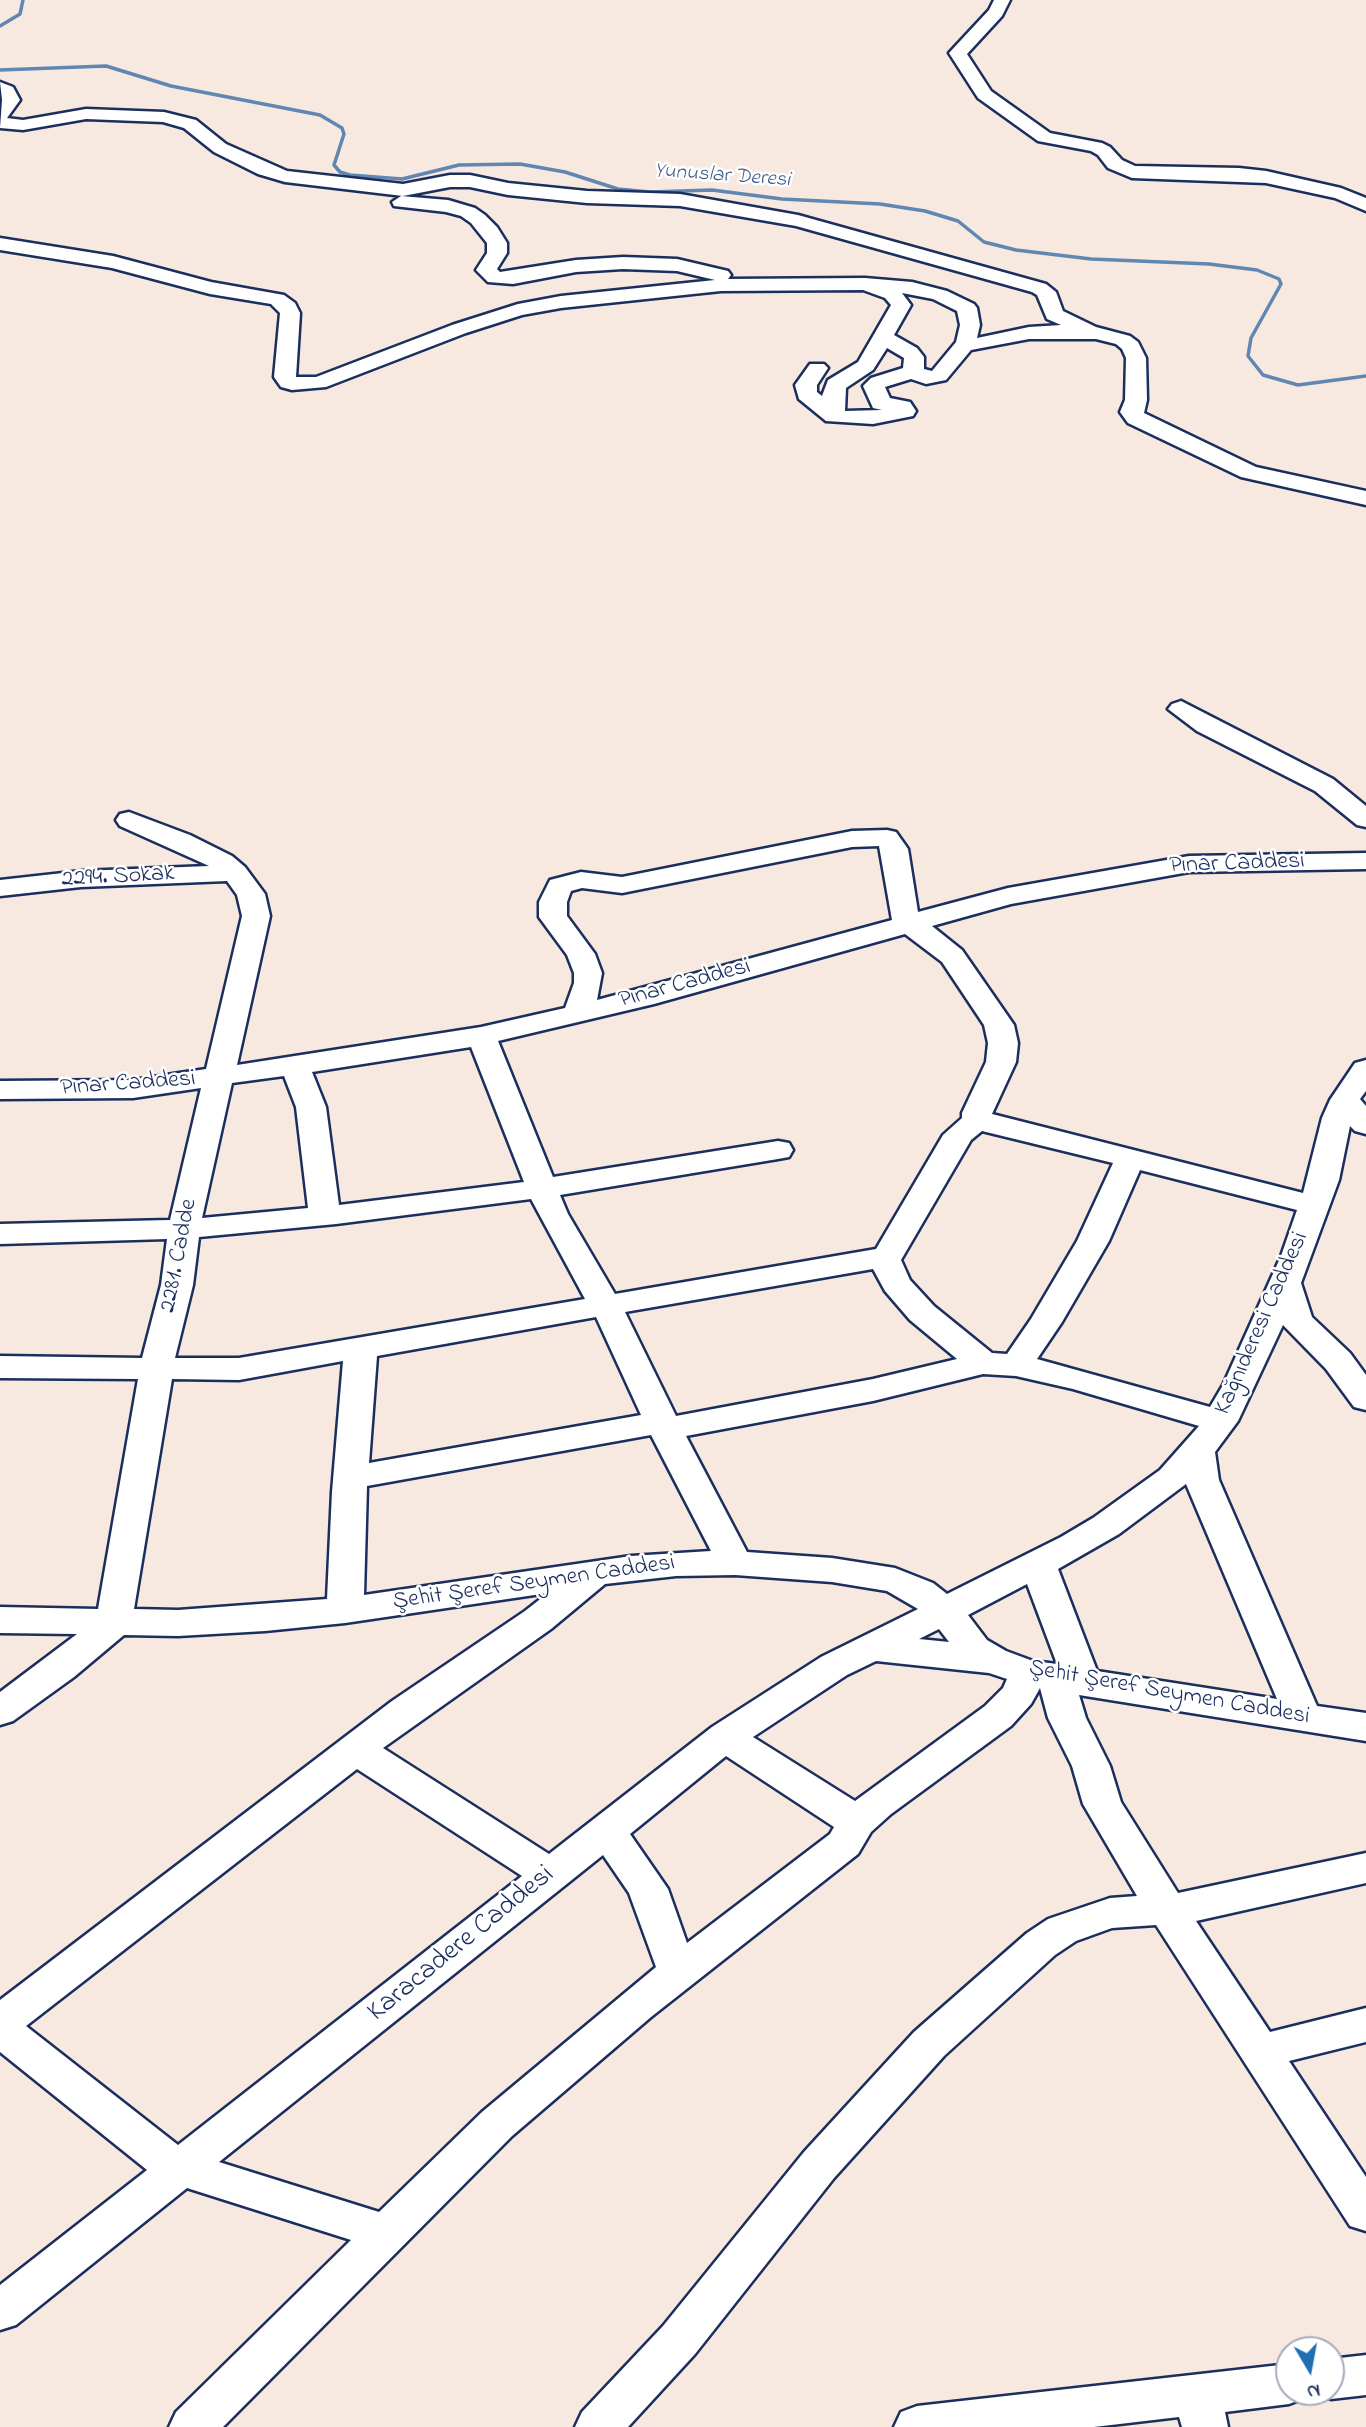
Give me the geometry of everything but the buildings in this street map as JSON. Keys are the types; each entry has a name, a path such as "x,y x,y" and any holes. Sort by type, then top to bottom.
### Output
{"street":[{"path":"1002,0 996,12 958,53 984,94 1044,136 1096,147 1104,151 1115,164 1132,172 1266,177 1341,194 1366,205"},
{"path":"0,87 7,91 11,100 0,116"},
{"path":"0,123 23,125 67,116 109,114 171,118 195,127 220,148 265,170 343,198 440,205 468,212 494,236 497,253 486,270 495,278 513,278 587,264 646,263 677,265 786,285"},
{"path":"285,176 403,190 450,181 470,181 508,189 565,192 587,197 680,200 797,221 1039,288 1046,292 1056,325"},
{"path":"0,244 113,262 210,288 277,299 288,307 290,313 285,377 292,384 320,383 459,329 531,307 697,286 865,284 912,288 967,307 971,318 966,343 939,376 926,378 913,372 878,382 874,386 881,403 902,407 903,413 863,419 834,416 805,390 817,368"},
{"path":"834,416 833,390 844,378 866,366 900,309 901,303 891,294 865,284"},
{"path":"966,343 978,344 1056,325 1123,340 1134,350 1136,396 1131,412 1141,421 1190,441 1249,472 1366,498"},
{"path":"882,337 910,352 914,357 913,372"},
{"path":"1181,709 1206,726 1324,785 1366,819"},
{"name":"2281. Cadde","path":"114,1623 156,1370 177,1285 184,1229 256,916 251,894 236,873 196,848 129,820"},
{"path":"1276,863 1366,836"},
{"path":"578,1013 588,983 588,973 581,954 553,916 553,902 560,886 581,880 622,885 852,839 881,837 892,842 895,849 906,922 931,938 952,957 999,1025 1003,1043 1001,1062 977,1113 978,1122"},
{"name":"Pınar Caddesi","path":"0,1090 90,1091 220,1077 481,1036 660,994 1008,895 1155,869 1217,863 1366,860"},
{"name":"2294. Sokak","path":"0,888 81,879 236,873"},
{"path":"481,1036 540,1189 604,1304 735,1563"},
{"path":"295,1067 311,1107 325,1216"},
{"name":"Kağnıderesi Caddesi","path":"945,1611 1096,1533 1142,1502 1198,1452 1221,1421 1240,1385 1315,1205 1337,1118 1355,1112 1366,1069"},
{"path":"983,1363 922,1313 896,1284 887,1268 886,1257 930,1187 958,1135 978,1122 991,1123 1315,1205"},
{"path":"0,1234 184,1229 325,1216 540,1189 778,1150"},
{"path":"1016,1365 1037,1338 1093,1241 1130,1159"},
{"path":"0,1367 239,1370 604,1304 886,1257"},
{"path":"1285,1282 1297,1321 1338,1361 1366,1399"},
{"path":"345,1610 350,1477 361,1349"},
{"path":"350,1477 873,1390 983,1363 1016,1365 1079,1380 1221,1421"},
{"path":"1198,1452 1202,1480 1303,1717"},
{"name":"Şehit Şeref Seymen Caddesi","path":"0,1620 178,1623 345,1610 676,1564 735,1563 867,1573 895,1580 920,1592 945,1611 974,1648 1040,1674 1366,1727"},
{"path":"1038,1565 1040,1674 1067,1718 1091,1766 1102,1804 1167,1909 1364,2205"},
{"path":"386,2232 179,2166 138,2142 0,2026 355,1749 405,1711 538,1620 594,1574"},
{"name":"Karacadere Caddesi","path":"0,2311 179,2166 341,2043 549,1874 725,1737 802,1684 945,1611"},
{"path":"0,1711 61,1668 114,1623"},
{"path":"870,1647 1040,1674"},
{"path":"192,2427 497,2124 678,1973 844,1843 856,1822 877,1804 999,1716 1040,1674"},
{"path":"725,1737 856,1822"},
{"path":"355,1749 549,1874"},
{"path":"603,1831 624,1853 648,1889 678,1973"},
{"path":"598,2427 679,2340 819,2165 929,2044 1041,1944 1062,1930 1110,1913 1196,1906 1366,1868"},
{"path":"1262,2051 1366,2025"},
{"path":"1345,2377 1366,2375"},
{"path":"916,2427 1201,2410 1275,2388"}],"waterway":[{"name":"Yunuslar Deresi","path":"0,26 20,14 23,0"},
{"name":"Yunuslar Deresi","path":"0,70 106,66 171,86 320,115 342,128 344,134 334,165 340,172 350,175 402,179 459,165 520,164 565,172 618,189 650,192 712,190 782,199 880,204 925,211 958,221 984,242 1016,250 1091,259 1209,264 1257,270 1279,279 1281,284 1251,338 1248,356 1263,375 1298,385 1366,376"}]}
